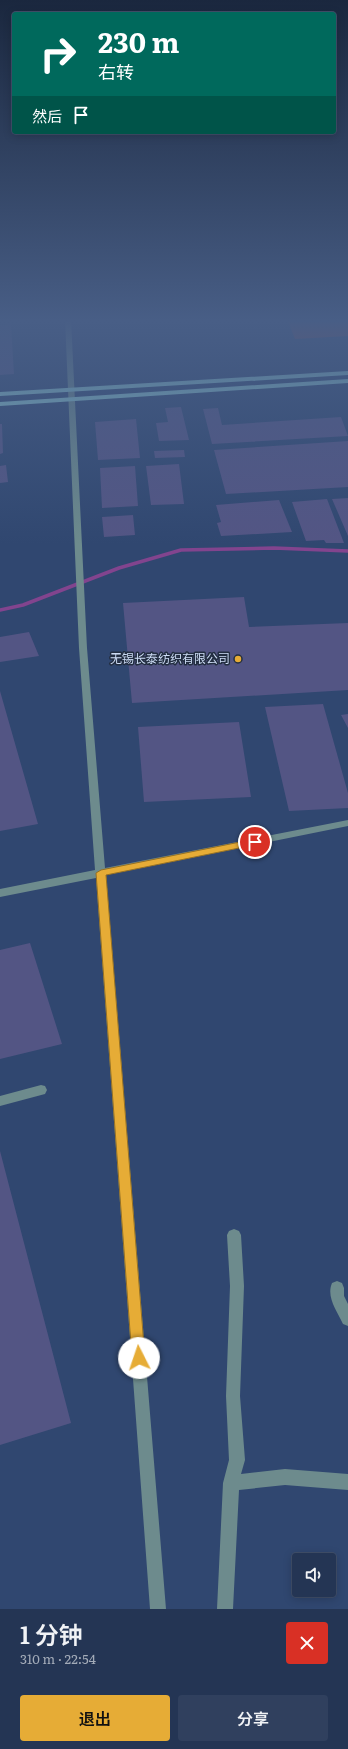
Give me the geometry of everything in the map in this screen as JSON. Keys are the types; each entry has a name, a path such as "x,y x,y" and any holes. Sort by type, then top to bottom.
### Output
{"main road":[{"path":"6,394 89,394"},
{"path":"0,404 82,394"}],"street":[{"path":"71,395 83,648 158,1609"},
{"path":"0,893 348,823"},
{"path":"0,1101 42,1090"},
{"path":"225,1609 231,1483 237,1460 233,1396 238,1286 234,1235"},
{"path":"337,1288 337,1297 348,1319"},
{"path":"231,1483 285,1477 348,1482"}],"building":[{"path":"181,407 189,440 159,441 156,423 168,422 165,408"},
{"path":"218,408 222,425 341,417 348,436 212,444 203,409"},
{"path":"136,419 140,458 98,460 95,422"},
{"path":"0,424 2,424 3,453 0,454"},
{"path":"348,441 348,487 226,494 214,450"},
{"path":"184,450 185,457 155,458 154,451"},
{"path":"179,464 184,504 151,505 146,466"},
{"path":"6,465 8,482 0,483 0,466"},
{"path":"135,466 138,506 102,508 100,468"},
{"path":"348,498 348,536 332,499"},
{"path":"327,499 344,543 326,543 324,540 306,541 292,502"},
{"path":"279,500 292,532 221,536 217,523 221,522 216,505"},
{"path":"133,515 135,535 104,537 102,517"},
{"name":"无锡长泰纺织有限公司","path":"244,597 249,627 348,623 348,690 132,703 123,603"},
{"path":"29,632 39,656 0,662 0,637"},
{"path":"0,691 38,824 0,831"},
{"path":"323,704 348,793 348,808 289,811 265,707"},
{"path":"348,714 348,728 341,715"},
{"path":"239,722 251,797 144,802 138,727"},
{"path":"30,943 62,1044 0,1059 0,950"},
{"path":"0,1151 71,1423 0,1445"}],"waterway":[{"path":"0,610 23,605 119,568 181,550 274,548 348,551"}],"place":[{"name":"无锡长泰纺织有限公司","path":"238,659"}],"route":[{"path":"139,1358 101,873 255,842"}]}
